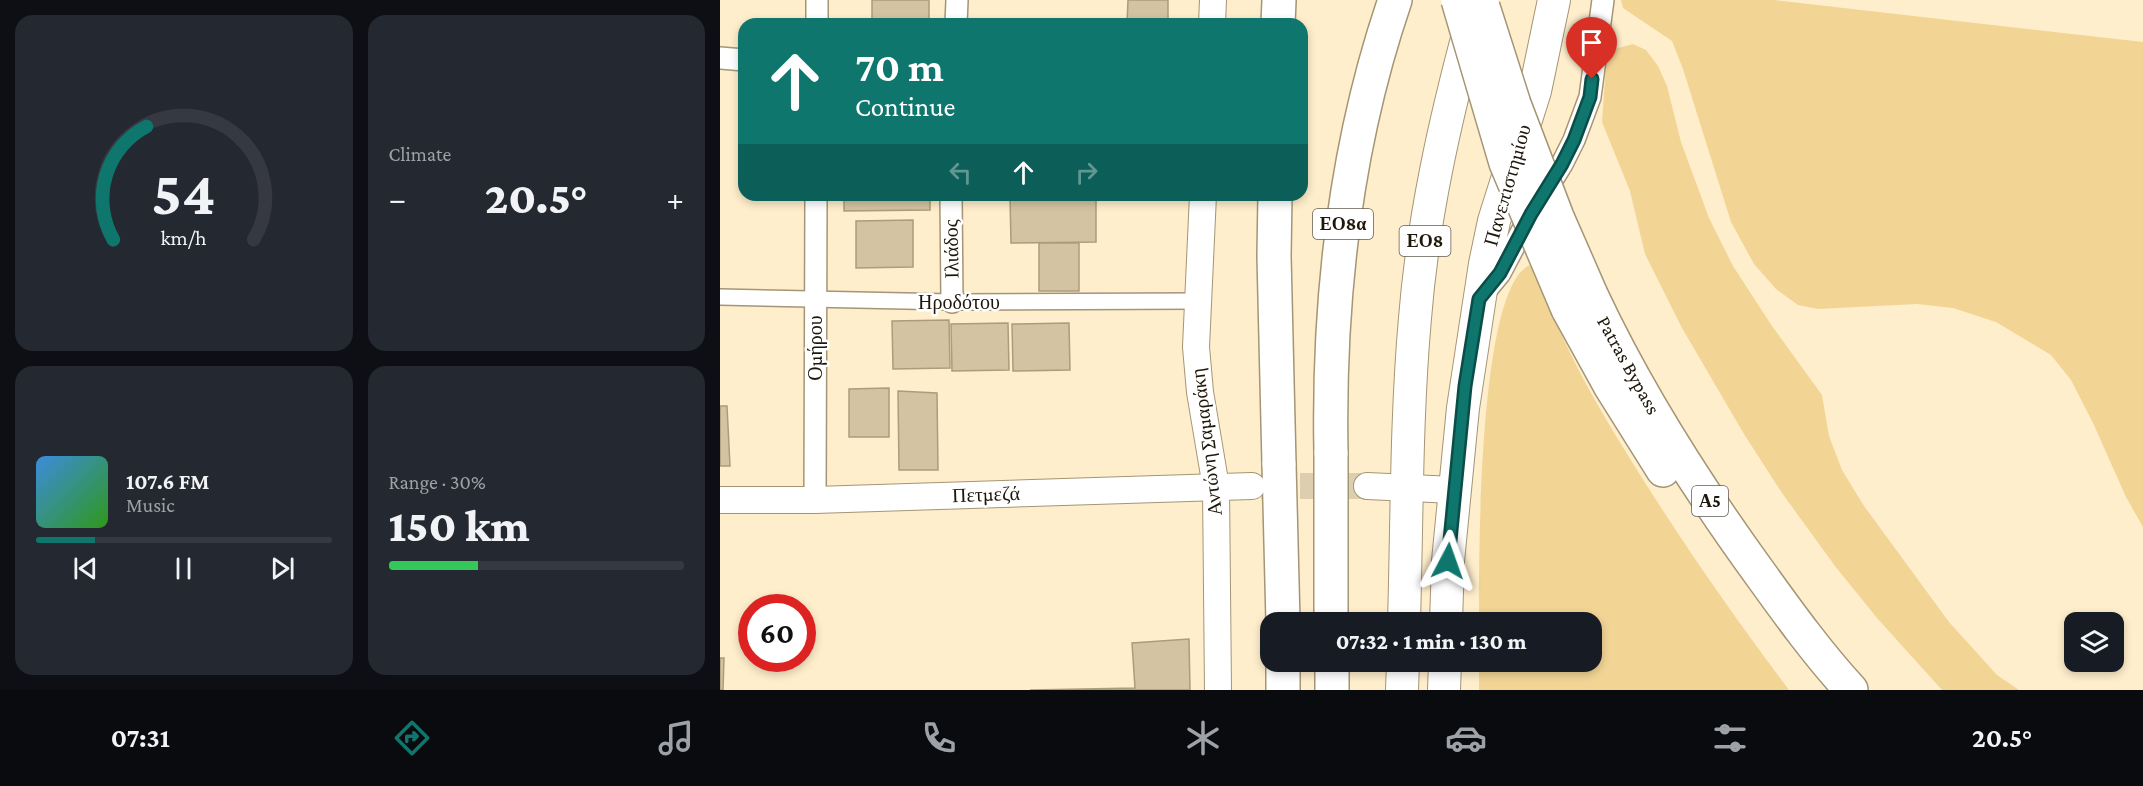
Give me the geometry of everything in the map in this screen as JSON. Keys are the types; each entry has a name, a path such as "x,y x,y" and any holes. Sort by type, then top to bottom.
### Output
{"highway":[{"path":"1278,18 1279,0"},
{"name":"ΕΟ8α","path":"1332,612 1332,330 1341,232 1358,133 1371,78 1395,0"},
{"name":"Patras Bypass","path":"1458,0 1506,163 1580,303 1639,386 1681,458 1730,532 1786,609 1851,690"},
{"name":"Patras Bypass","path":"1480,0 1514,104 1557,217 1580,303 1611,387 1735,578 1821,690"},
{"path":"1275,201 1274,256 1283,612"},
{"path":"1283,672 1283,690"},
{"path":"1332,672 1332,690"}],"main road":[{"name":"ΕΟ8","path":"1404,612 1409,396 1419,278 1437,165 1450,104 1480,0"},
{"name":"Πανεπιστημίου","path":"1447,612 1454,490 1465,386 1479,299 1494,220 1535,91 1554,0"},
{"path":"1402,690 1403,672"},
{"path":"1444,690 1445,672"}],"street":[{"path":"818,0 818,18"},
{"path":"957,0 957,18"},
{"path":"1212,18 1213,0"},
{"path":"1479,299 1500,273 1574,140 1590,97 1603,0"},
{"path":"720,58 738,60"},
{"name":"Ομήρου","path":"815,500 816,201"},
{"name":"Ιλιάδος","path":"951,201 952,302"},
{"name":"Αντώνη Σαμαράκη","path":"1203,201 1197,301 1197,372 1216,487 1218,690"},
{"name":"Ηροδότου","path":"720,297 952,302 1197,301"},
{"name":"Πετμεζά","path":"720,500 815,500 1252,486"},
{"path":"1367,486 1454,490"}],"shaded area":[{"path":"1621,0 1773,0 2143,42 2143,527 2126,497 2071,380 2051,355 1996,322 1953,308 1917,304 1818,309 1798,305 1776,289 1754,264 1731,222 1672,41 1623,8"},
{"path":"1633,44 1646,50 1658,66 1667,86 1681,142 1709,218 1733,266 1772,326 1822,395 1829,436 1842,470 1864,506 1949,622 1997,675 2019,690 1942,690 1877,618 1835,566 1782,493 1744,434 1682,328 1645,254 1630,191 1602,122 1607,51"},
{"path":"1530,265 1563,338 1600,409 1691,552 1789,690 1479,690 1479,672 1602,672 1602,612 1479,612 1481,490 1485,431 1491,373 1500,322 1513,284"}],"building":[{"path":"872,0 929,0 929,18 872,18"},
{"path":"1128,0 1168,0 1168,18 1127,18"},
{"path":"844,201 930,201 930,210 844,211"},
{"path":"1010,201 1096,201 1096,242 1011,243"},
{"path":"913,220 913,267 856,268 856,221"},
{"path":"1039,243 1079,243 1079,291 1039,291"},
{"path":"949,320 950,368 893,369 892,321"},
{"path":"1008,323 1009,370 952,371 951,324"},
{"path":"1069,323 1070,370 1013,371 1012,324"},
{"path":"889,388 889,437 849,437 849,389"},
{"path":"898,391 937,393 938,470 899,470"},
{"path":"720,406 727,406 730,466 720,466"},
{"path":"1189,639 1190,690 1030,690 1135,688 1132,643"},
{"path":"720,658 724,658 723,690 720,690"}],"tunnel":[{"path":"1261,486 1367,486"}],"route":[{"path":"1448,561 1465,386 1479,299 1500,273 1531,214 1562,164 1574,140 1590,97 1592,79"}]}
